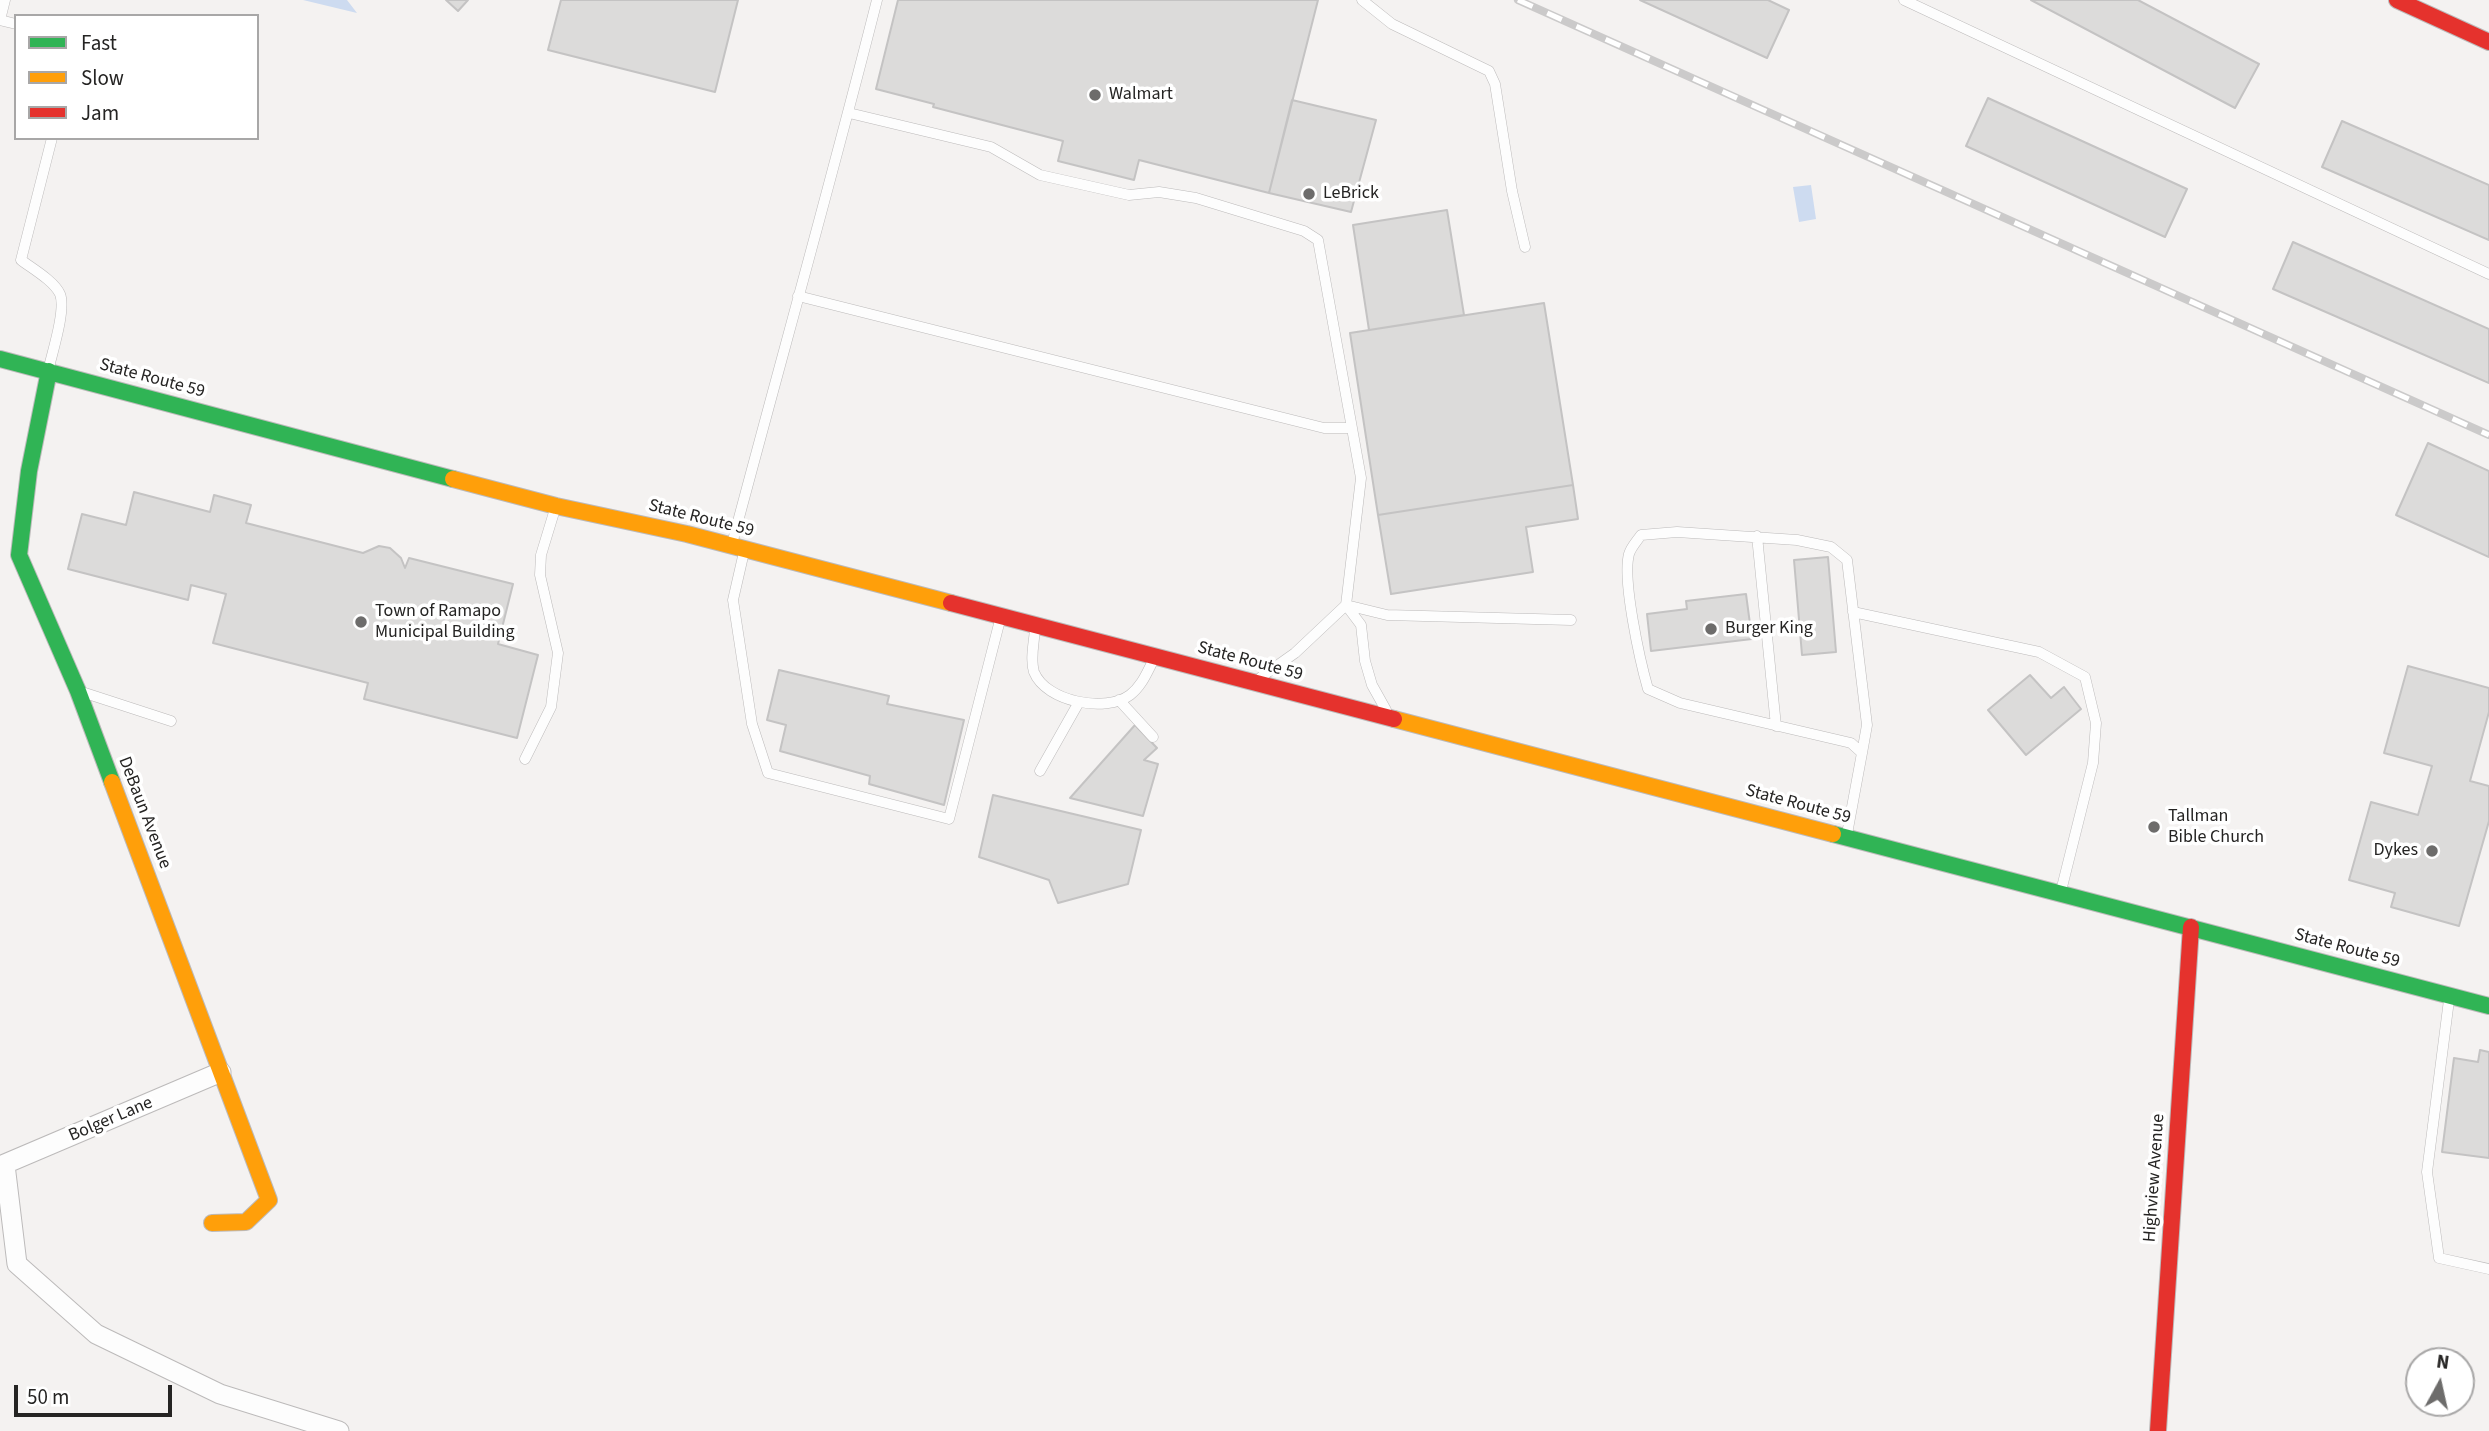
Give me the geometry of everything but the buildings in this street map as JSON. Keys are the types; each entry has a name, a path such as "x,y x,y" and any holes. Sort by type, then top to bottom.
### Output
{"main road":[{"path":"2397,0 2489,42"},
{"name":"State Route 59","path":"0,359 556,506 739,547 2489,1006"},
{"name":"DeBaun Avenue","path":"49,371 15,556 78,691 269,1200 246,1222 212,1223"},
{"name":"Highview Avenue","path":"2158,1431 2191,928"}],"street":[{"name":"Bolger Lane","path":"3,1166 221,1072"},
{"path":"3,1166 17,1264 96,1334 220,1394 339,1431"}],"lane":[{"path":"0,20 5,0"},
{"path":"877,0 798,296 739,547 733,600 752,724 768,773 949,819 1001,616"},
{"path":"1362,0 1392,24 1489,71 1495,83 1512,191 1525,247"},
{"path":"1903,0 2489,274"},
{"path":"849,113 990,147 1040,175 1129,195 1159,192 1196,198 1304,231 1318,240 1361,478 1346,605 1296,653 1253,682"},
{"path":"49,371 61,306 60,294 21,260 51,140"},
{"path":"798,296 1324,428 1350,428"},
{"path":"526,759 551,707 558,653 540,575 541,555 556,506"},
{"path":"1847,838 1867,725 1847,560 1832,547 1757,536 1677,532 1641,535 1630,552 1627,574 1641,664 1648,689 1680,703 1851,743 1862,753"},
{"path":"1757,536 1776,726"},
{"path":"1346,605 1387,615 1571,620"},
{"path":"1346,605 1361,625 1365,661 1372,685 1390,718"},
{"path":"1853,612 2039,652 2085,677 2096,723 2093,763 2060,893"},
{"path":"1035,625 1032,656 1035,674 1048,689 1079,702 1100,705 1129,696 1142,683 1155,657"},
{"path":"78,691 171,721"},
{"path":"1119,700 1153,737"},
{"path":"1040,771 1079,702"},
{"path":"2449,996 2427,1172 2439,1258 2489,1269"}],"water":[{"path":"303,0 347,0 357,13"},
{"path":"1811,185 1816,219 1799,222 1793,187"}],"railway":[{"path":"1518,0 2489,435"}],"traffic: fast":[{"path":"0,359 453,479"},
{"path":"49,371 29,471 19,555 78,691 112,782"},
{"path":"1833,834 2489,1006"}],"traffic: slow":[{"path":"453,479 556,506 687,534 951,603"},
{"path":"1394,719 1833,834"},
{"path":"112,782 269,1200 246,1222 212,1223"}],"traffic: jam":[{"path":"2397,0 2489,42"},
{"path":"951,603 1394,719"},
{"path":"2158,1431 2191,927"}],"place":[{"name":"Walmart","path":"1095,95"},
{"name":"LeBrick","path":"1309,194"},
{"name":"Town of Ramapo Municipal Building","path":"361,622"},
{"name":"Burger King","path":"1711,629"},
{"name":"Tallman Bible Church","path":"2154,827"},
{"name":"Dykes","path":"2432,851"}]}
